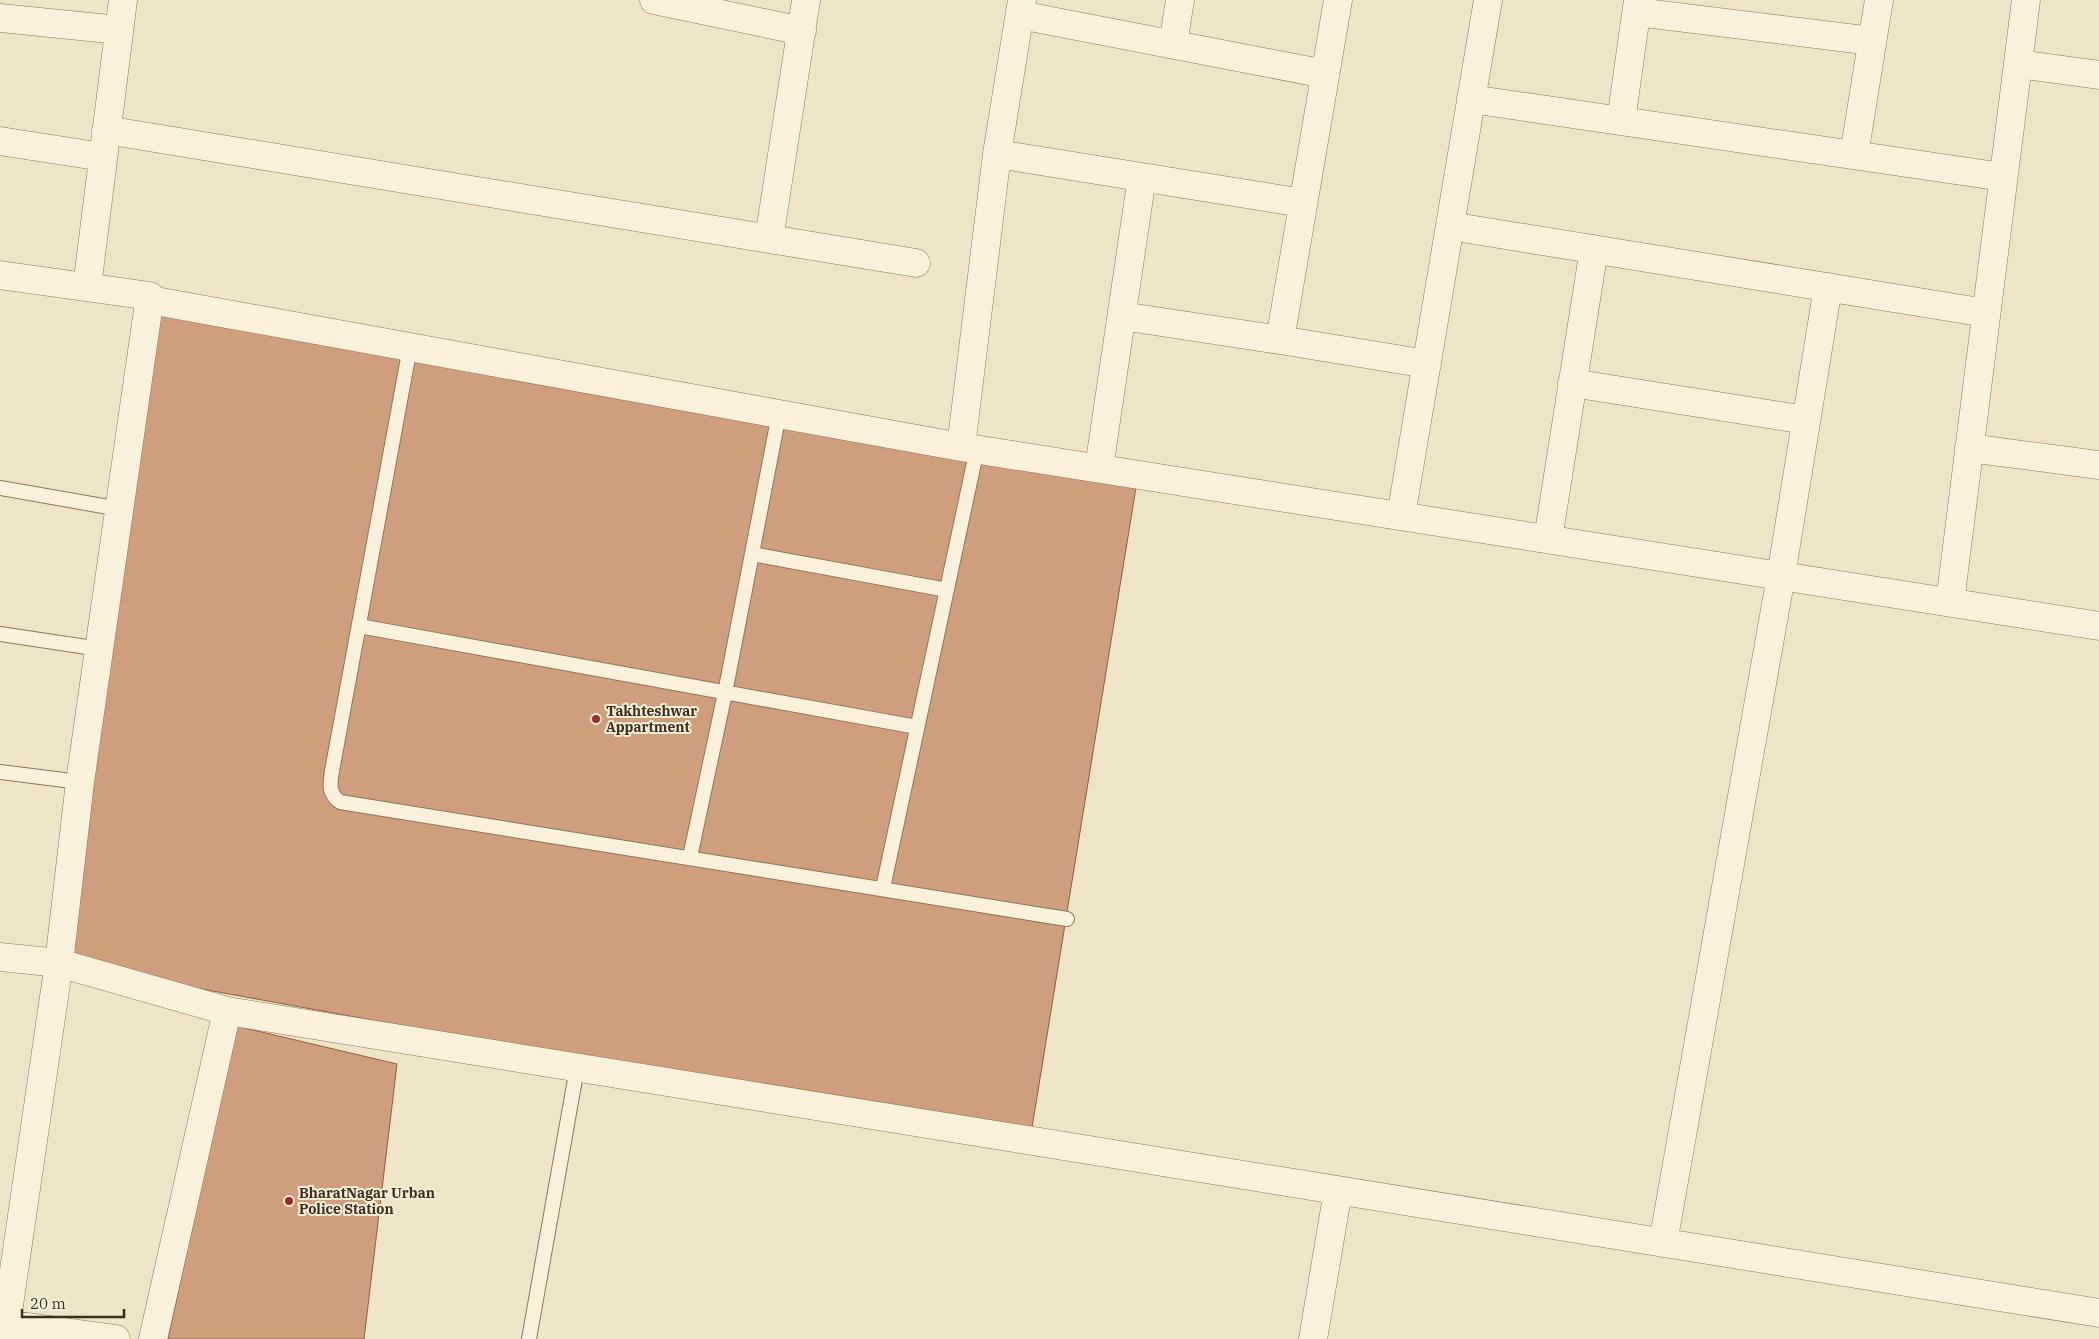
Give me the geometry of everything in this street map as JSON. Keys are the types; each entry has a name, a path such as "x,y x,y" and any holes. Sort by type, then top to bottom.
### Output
{"street":[{"path":"86,287 123,0"},
{"path":"654,0 802,31"},
{"path":"770,239 806,0"},
{"path":"1173,44 1180,0"},
{"path":"1280,340 1338,0"},
{"path":"1401,516 1488,0"},
{"path":"1854,154 1879,0"},
{"path":"1950,602 2026,0"},
{"path":"1621,121 1637,6 1872,41"},
{"path":"969,448 997,154 1021,8 1173,44 1325,74"},
{"path":"0,18 119,30"},
{"path":"2018,64 2099,75"},
{"path":"1472,99 2004,177"},
{"path":"106,130 916,263"},
{"path":"0,141 103,157"},
{"path":"997,154 1303,203"},
{"path":"1099,468 1142,177"},
{"path":"1450,226 1986,313"},
{"path":"1548,539 1594,249"},
{"path":"0,275 150,296 80,782 59,963 5,1332 116,1339"},
{"path":"1662,1243 1780,576 1828,287"},
{"path":"150,300 969,448 2099,626"},
{"path":"1122,316 1427,364"},
{"path":"1572,383 1806,420"},
{"path":"1969,448 2099,465"},
{"path":"0,957 59,963 227,1011 2099,1313"},
{"path":"153,1339 227,1011"},
{"path":"1313,1339 1338,1191"}],"lane":[{"path":"410,347 332,771 330,787 333,796 340,802 1067,918"},
{"path":"690,857 780,414"},
{"path":"882,888 947,590 969,448"},
{"path":"0,488 120,509"},
{"path":"752,554 947,590"},
{"path":"359,626 917,727"},
{"path":"0,634 100,648"},
{"path":"0,772 80,782"},
{"path":"529,1339 577,1068"}],"building":[{"name":"Takhteshwar Appartment","path":"150,296 1138,475 1030,1140 59,963"},
{"name":"BharatNagar Urban Police Station","path":"236,1026 397,1064 364,1339 168,1339"}],"place":[{"name":"Takhteshwar Appartment","path":"596,719"},
{"name":"BharatNagar Urban Police Station","path":"289,1201"}]}
